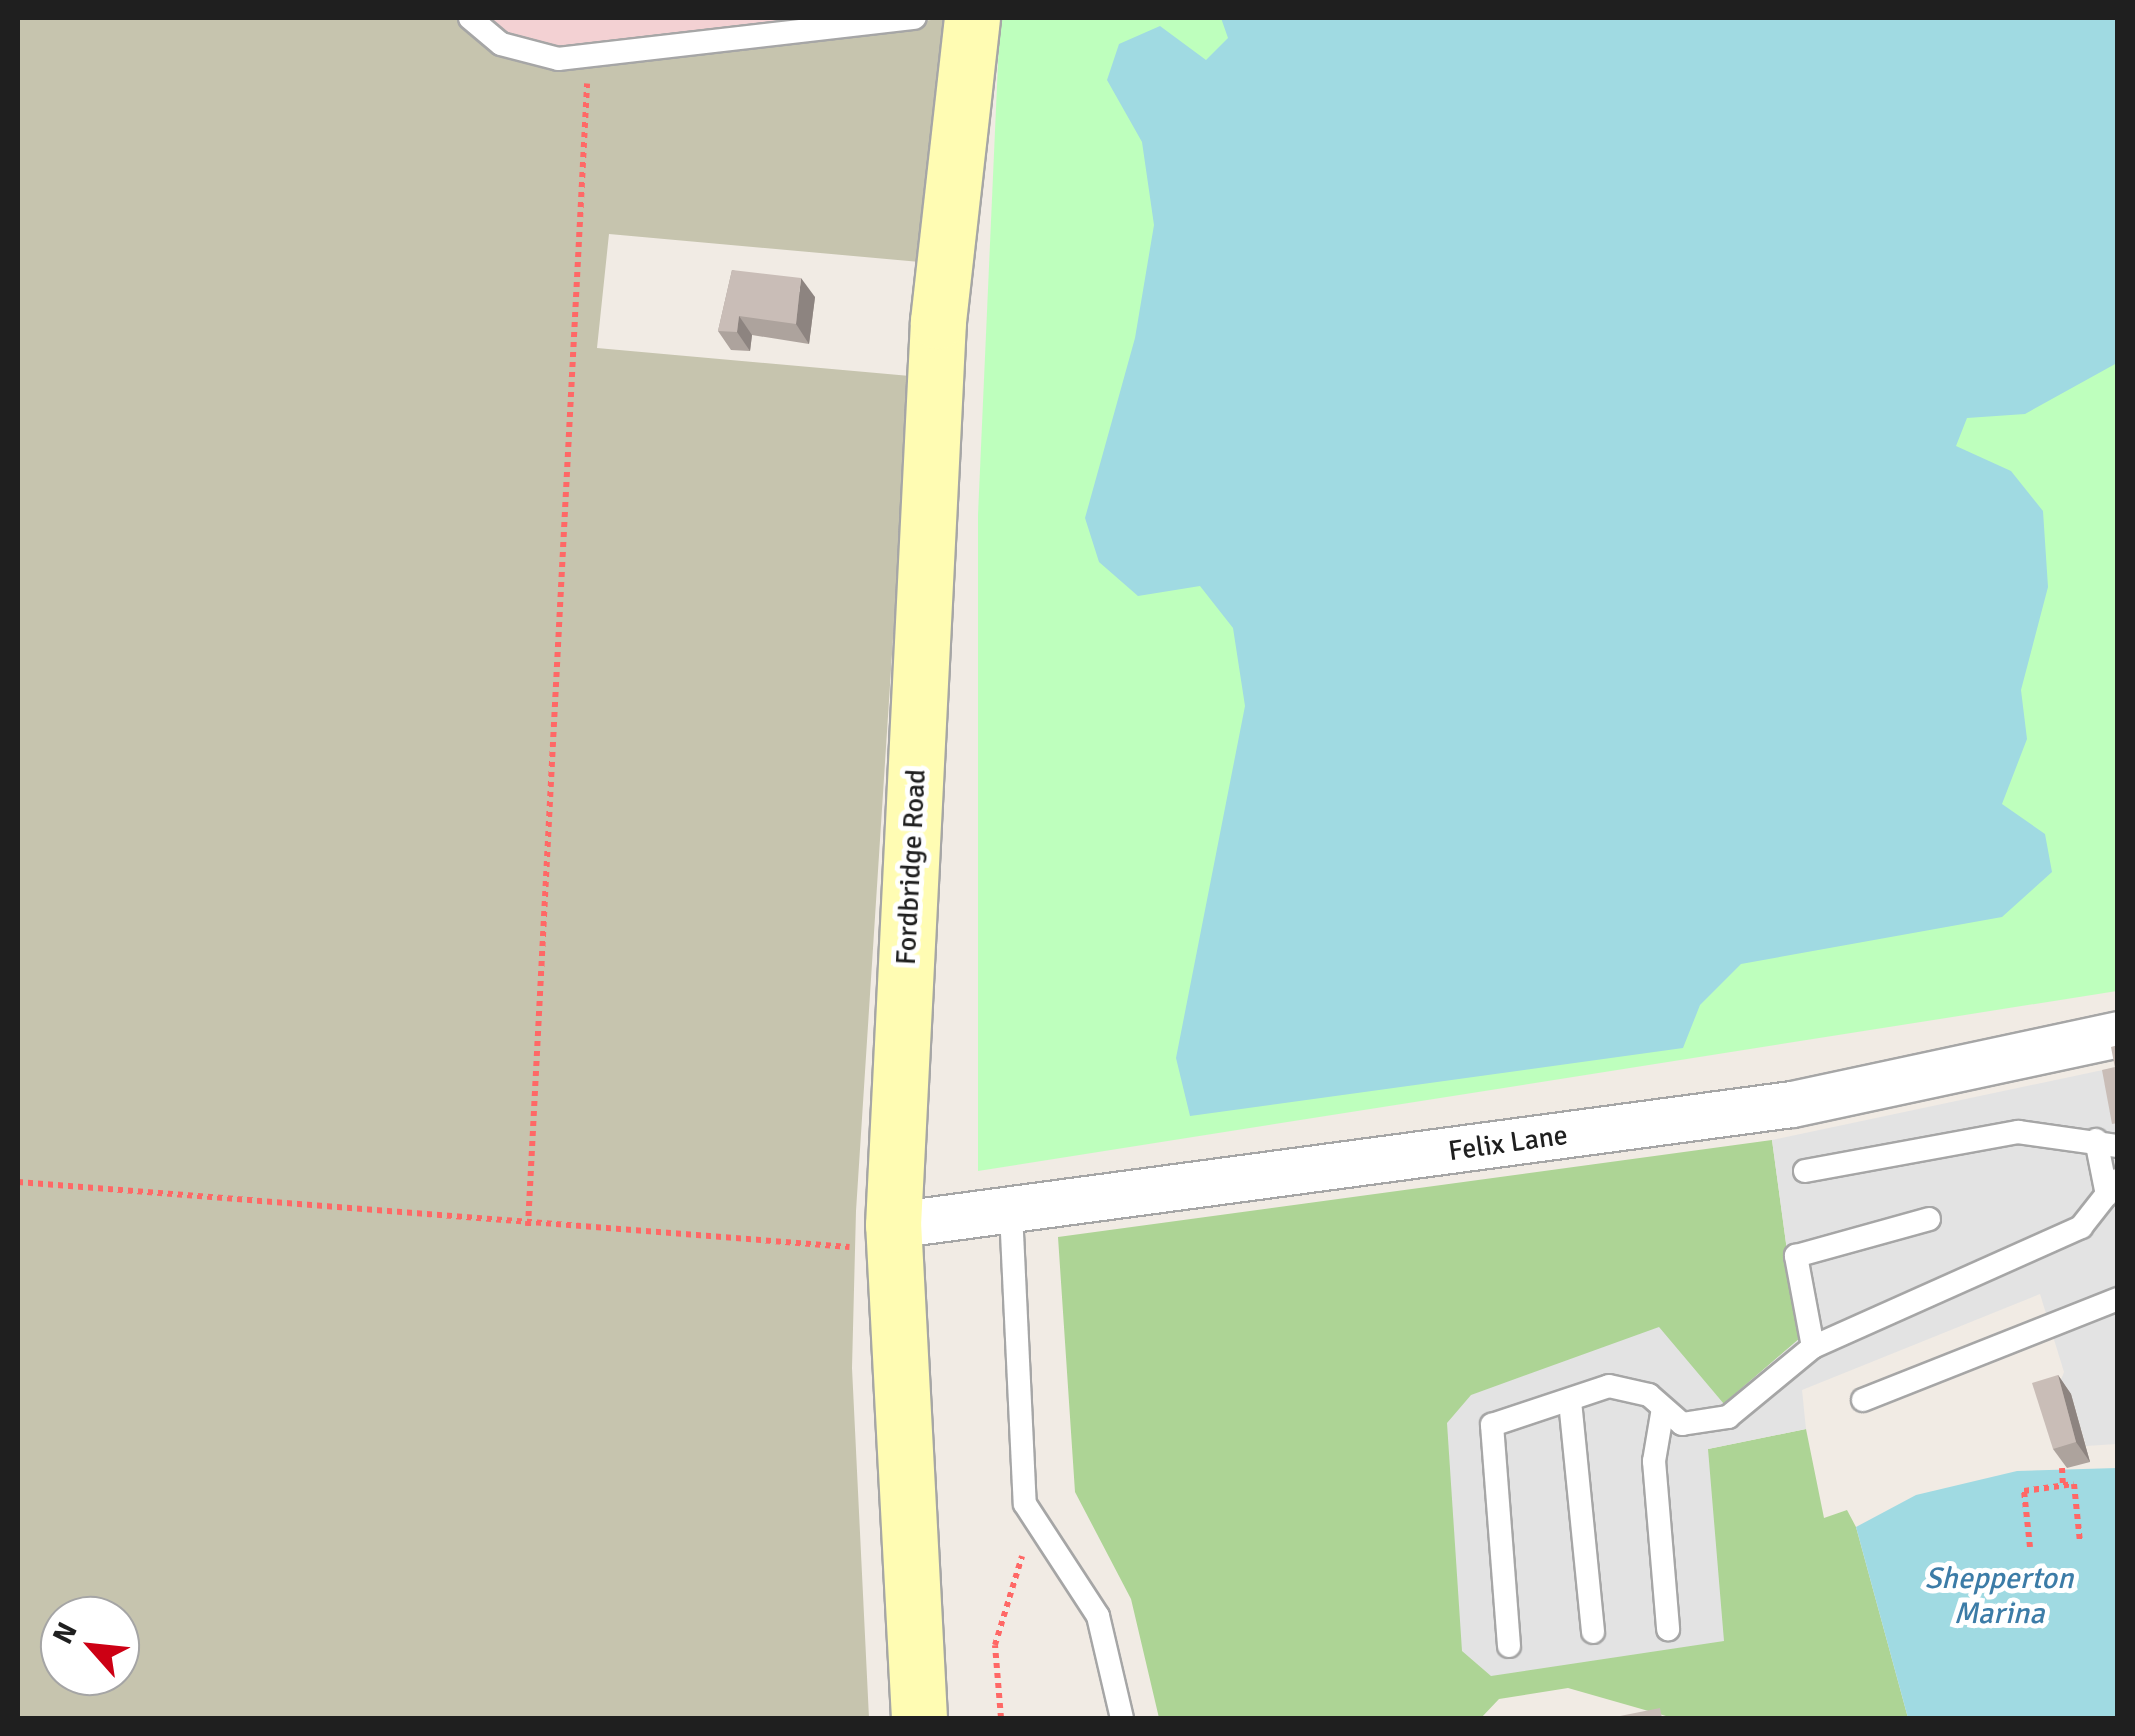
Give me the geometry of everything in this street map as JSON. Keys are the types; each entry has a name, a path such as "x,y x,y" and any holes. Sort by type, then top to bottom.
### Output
{"street":[{"name":"Fordbridge Road","path":"919,1718 894,1236 938,320 972,18"},
{"name":"Felix Lane","path":"894,1236 1011,1212 1792,1104 2118,1034"}],"lane":[{"path":"470,18 501,44 558,59 874,19 915,18"},
{"path":"1509,1646 1492,1425 1608,1386 1663,1408 1682,1424 1728,1416 1813,1347 2081,1227 2112,1188 2107,1143 2018,1132 1805,1171"},
{"path":"1011,1212 1025,1504 1098,1616 1122,1718"},
{"path":"1813,1347 1796,1256 1929,1218"},
{"path":"1863,1400 2118,1299"},
{"path":"1570,1400 1593,1632"},
{"path":"1663,1408 1654,1461 1668,1630"}],"path":[{"path":"528,1226 588,55"},
{"path":"18,1182 528,1226 894,1236"},
{"path":"2062,1468 2063,1486"},
{"path":"2030,1547 2024,1491 2074,1484 2080,1542"},
{"path":"1001,1718 995,1645 1022,1559 1025,1504"}],"shaded area":[{"path":"18,18 470,18 558,59 950,18 920,262 609,234 597,348 910,376 856,1211 852,1368 869,1718 18,1718"},
{"path":"470,18 915,18 558,59"},
{"path":"2117,1067 2117,1444 2086,1446 2071,1394 2054,1398 2064,1372 2040,1294 1802,1390 1806,1429 1708,1449 1724,1641 1491,1676 1462,1651 1447,1423 1471,1395 1659,1327 1724,1404 1799,1339 1772,1140"}],"green space":[{"path":"1000,18 2117,18 2117,991 978,1171 978,515"},
{"path":"1772,1140 1799,1339 1723,1404 1708,1449 1806,1429 1824,1518 1847,1510 1856,1527 1908,1718 1673,1718 1568,1688 1499,1699 1481,1718 1159,1718 1131,1599 1075,1492 1058,1237"}],"water":[{"path":"1221,18 2117,18 2117,363 2025,414 1967,418 1956,446 2011,471 2043,511 2048,587 2021,690 2027,739 2002,804 2045,834 2052,872 2002,917 1741,964 1700,1005 1683,1048 1190,1116 1176,1058 1245,706 1233,628 1200,586 1138,596 1099,562 1085,518 1135,338 1154,225 1142,142 1107,80 1119,44 1160,26 1206,60 1228,38"},
{"name":"Shepperton Marina","path":"2117,1468 2117,1718 1908,1718 1856,1527 1916,1495 2017,1471"}],"building":[{"path":"732,270 801,278 796,324 739,316 737,332 718,331"},
{"path":"2118,1045 2118,1084 2111,1047"},
{"path":"2115,1067 2118,1123 2112,1124 2102,1070"},
{"path":"2058,1375 2076,1442 2053,1449 2032,1383"},
{"path":"1660,1708 1662,1718 1610,1718"}]}
